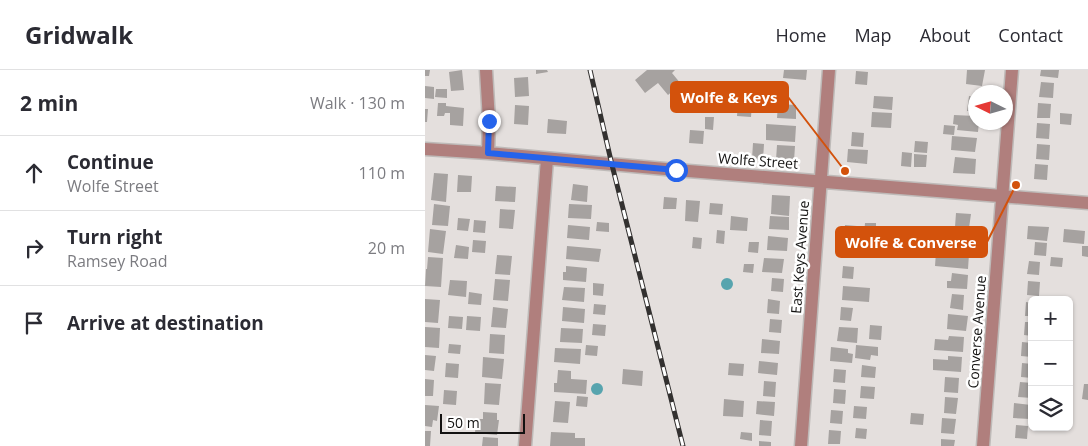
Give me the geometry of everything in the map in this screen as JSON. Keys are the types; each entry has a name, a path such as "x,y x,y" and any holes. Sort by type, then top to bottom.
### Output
{"street":[{"path":"486,70 489,121 488,153"},
{"name":"East Keys Avenue","path":"801,446 829,70"},
{"name":"Converse Avenue","path":"983,446 1012,70"},
{"name":"Wolfe Street","path":"425,149 1088,202"},
{"path":"525,446 547,159"}],"water":[{"path":"729,278 732,279 732,289 725,290 722,289 721,282 722,279"},
{"path":"599,383 602,384 602,394 595,395 592,394 591,387 592,384"}],"building":[{"path":"425,70 430,70 429,76 425,76"},
{"path":"462,70 464,90 451,91 449,72"},
{"path":"536,70 547,70 548,72 536,74"},
{"path":"647,70 675,70 672,73 681,84 668,95 658,83 645,93 635,80"},
{"path":"784,70 807,70 806,80 783,78"},
{"path":"967,70 985,70 982,85 966,84"},
{"path":"1041,70 1059,70 1058,78 1040,76"},
{"path":"856,71 868,72 867,85 855,84"},
{"path":"528,77 529,96 515,97 514,78"},
{"path":"1041,82 1054,83 1053,98 1039,97"},
{"path":"425,86 434,87 434,99 425,98"},
{"path":"436,89 447,89 447,98 435,97"},
{"path":"874,96 893,97 892,110 873,108"},
{"path":"738,102 752,103 751,117 737,116"},
{"path":"438,103 446,103 446,106 464,108 463,126 450,125 450,113 445,113 444,116 437,116"},
{"path":"1038,103 1051,104 1050,118 1037,118"},
{"path":"778,104 796,105 796,119 777,118"},
{"path":"515,105 529,106 528,125 514,124"},
{"path":"425,109 428,109 427,122 425,122"},
{"path":"872,112 892,113 891,128 871,127"},
{"path":"1060,113 1072,114 1071,125 1060,124"},
{"path":"954,115 968,116 968,130 978,130 978,132 957,130 958,125 953,124"},
{"path":"705,117 714,117 713,130 705,129"},
{"path":"548,119 567,121 566,134 547,133"},
{"path":"1037,123 1050,124 1049,139 1036,138"},
{"path":"766,124 796,126 795,142 766,140"},
{"path":"944,125 955,126 954,135 943,134"},
{"path":"690,130 704,131 703,144 689,143"},
{"path":"852,132 864,133 863,147 851,146"},
{"path":"952,136 977,138 975,152 951,150"},
{"path":"915,141 928,142 927,153 914,152"},
{"path":"753,143 764,144 763,160 752,159"},
{"path":"1037,144 1050,145 1049,160 1036,159"},
{"path":"777,145 795,146 794,161 776,160"},
{"path":"848,149 868,150 867,164 847,162"},
{"path":"902,152 912,153 911,167 901,166"},
{"path":"914,154 927,155 926,167 914,167"},
{"path":"955,157 976,159 975,174 953,173"},
{"path":"1035,164 1048,165 1047,180 1034,179"},
{"path":"434,173 448,174 446,202 431,200"},
{"path":"458,175 472,176 471,192 457,192"},
{"path":"573,184 588,186 587,202 571,200"},
{"path":"496,186 516,187 515,202 495,201"},
{"path":"772,195 790,196 789,216 771,214"},
{"path":"664,197 677,198 676,209 663,209"},
{"path":"686,200 700,201 698,222 685,221"},
{"path":"710,203 723,204 722,215 709,214"},
{"path":"434,204 450,206 448,226 432,225"},
{"path":"569,204 592,205 591,219 568,218"},
{"path":"500,209 515,210 513,229 499,228"},
{"path":"956,213 971,214 969,228 955,227"},
{"path":"731,216 748,218 747,231 730,230"},
{"path":"770,216 789,217 789,230 769,229"},
{"path":"458,218 470,219 468,231 457,230"},
{"path":"474,220 486,221 485,233 473,232"},
{"path":"597,222 609,223 609,232 596,231"},
{"path":"865,223 876,223 876,236 864,235"},
{"path":"568,225 590,227 589,240 567,238"},
{"path":"845,225 857,226 856,239 844,238"},
{"path":"1028,226 1049,227 1047,241 1027,239"},
{"path":"430,229 446,231 443,254 428,252"},
{"path":"1064,229 1085,231 1084,244 1063,242"},
{"path":"717,230 725,231 724,244 716,243"},
{"path":"768,236 788,238 787,251 767,250"},
{"path":"693,237 702,238 701,249 692,248"},
{"path":"473,240 486,241 485,253 472,252"},
{"path":"749,242 759,242 758,253 748,252"},
{"path":"1035,242 1047,243 1046,256 1034,255"},
{"path":"456,245 469,247 468,259 454,258"},
{"path":"843,245 855,246 855,249 863,250 862,258 842,256"},
{"path":"567,246 601,249 599,262 566,259"},
{"path":"1082,246 1088,246 1088,257 1082,256"},
{"path":"936,252 969,254 968,269 935,266"},
{"path":"497,255 512,256 510,275 495,274"},
{"path":"428,257 443,258 441,287 425,286"},
{"path":"1051,257 1063,258 1062,267 1050,266"},
{"path":"764,258 784,259 782,273 762,272"},
{"path":"1029,261 1040,262 1039,275 1027,274"},
{"path":"744,264 754,264 753,273 743,272"},
{"path":"566,266 587,268 586,282 563,280 563,272 566,272"},
{"path":"843,266 854,267 853,279 842,278"},
{"path":"952,273 968,275 967,289 947,288 947,281 951,281"},
{"path":"772,278 784,279 783,292 771,291"},
{"path":"495,279 510,280 508,301 493,300"},
{"path":"450,280 467,281 466,297 448,295"},
{"path":"1028,281 1040,282 1039,296 1027,295"},
{"path":"593,283 604,284 603,296 593,295"},
{"path":"843,286 870,288 869,302 842,300"},
{"path":"564,287 585,288 584,302 562,300"},
{"path":"469,292 482,294 481,305 468,304"},
{"path":"952,294 964,295 963,310 950,308"},
{"path":"425,299 440,300 438,323 425,322"},
{"path":"768,299 780,301 779,314 767,313"},
{"path":"1026,302 1028,302 1028,316 1025,316"},
{"path":"594,304 606,305 605,315 593,314"},
{"path":"493,307 508,309 506,328 491,327"},
{"path":"563,307 585,309 584,323 562,321"},
{"path":"841,307 853,308 851,321 840,320"},
{"path":"948,314 968,316 966,331 947,329"},
{"path":"449,316 463,317 462,329 448,328"},
{"path":"467,316 481,317 480,331 466,330"},
{"path":"770,319 782,320 781,333 769,332"},
{"path":"1025,322 1028,322 1028,336 1024,335"},
{"path":"593,324 606,325 605,336 592,335"},
{"path":"870,325 882,326 881,340 869,339"},
{"path":"425,327 440,328 439,348 425,347"},
{"path":"839,327 858,328 857,343 837,341"},
{"path":"561,328 583,329 582,343 560,342"},
{"path":"490,334 505,335 504,354 489,353"},
{"path":"949,336 964,337 963,352 934,350 935,339 948,340"},
{"path":"762,339 780,341 779,354 761,353"},
{"path":"1022,342 1028,343 1028,357 1021,356"},
{"path":"449,344 461,345 460,354 448,353"},
{"path":"586,345 598,346 597,356 585,355"},
{"path":"856,345 878,347 878,356 871,355 870,360 855,358"},
{"path":"831,347 848,349 848,353 853,354 852,363 830,361"},
{"path":"555,348 581,349 580,364 554,362"},
{"path":"425,355 436,356 434,371 425,370"},
{"path":"948,356 962,357 961,372 933,370 933,359 948,360"},
{"path":"483,357 504,359 502,379 482,377"},
{"path":"759,361 778,363 777,375 758,373"},
{"path":"446,363 459,364 458,378 445,377"},
{"path":"729,363 744,364 743,376 728,375"},
{"path":"1022,363 1028,364 1028,378 1021,377"},
{"path":"862,365 876,367 875,378 861,377"},
{"path":"623,369 643,371 642,386 622,384"},
{"path":"834,369 846,370 845,383 833,382"},
{"path":"558,370 571,371 571,379 587,380 586,394 554,392 554,383 557,383"},
{"path":"945,377 959,378 958,393 944,392"},
{"path":"425,379 434,380 433,396 425,396"},
{"path":"764,381 776,382 775,397 763,396"},
{"path":"1020,382 1028,383 1028,398 1018,397"},
{"path":"485,383 501,384 499,405 484,404"},
{"path":"1084,384 1088,384 1088,400 1082,399"},
{"path":"861,386 875,387 874,399 860,398"},
{"path":"834,389 846,390 845,404 833,403"},
{"path":"444,390 457,391 456,405 443,404"},
{"path":"577,396 588,397 587,407 576,406"},
{"path":"945,397 958,398 956,414 944,413"},
{"path":"724,399 744,401 743,417 723,416"},
{"path":"555,401 570,402 568,423 553,422"},
{"path":"757,401 775,402 774,416 756,414"},
{"path":"1014,403 1028,405 1028,419 1013,418"},
{"path":"425,405 439,406 437,421 433,420 432,427 425,426"},
{"path":"854,406 867,407 866,419 853,418"},
{"path":"831,410 843,411 842,424 830,423"},
{"path":"483,412 497,413 497,420 499,420 497,435 475,433 476,419 483,419"},
{"path":"911,413 924,414 923,425 910,424"},
{"path":"942,418 956,419 954,434 941,433"},
{"path":"760,420 772,421 771,436 759,435"},
{"path":"1016,425 1028,426 1027,439 1015,438"},
{"path":"856,428 867,429 866,439 855,438"},
{"path":"829,430 841,431 840,444 828,444"},
{"path":"425,431 431,431 430,446 425,446"},
{"path":"551,432 575,433 575,438 585,438 585,446 550,446"},
{"path":"741,432 752,433 752,441 740,439"},
{"path":"483,437 498,438 498,446 482,446"},
{"path":"941,439 955,440 954,446 941,446"},
{"path":"759,441 771,442 771,446 759,446"}],"railway":[{"path":"590,70 683,446"}],"place":[{"name":"Wolfe & Keys","path":"845,171"},
{"name":"Wolfe & Converse","path":"1016,185"}],"route":[{"path":"489,121 488,153 676,170"}]}
